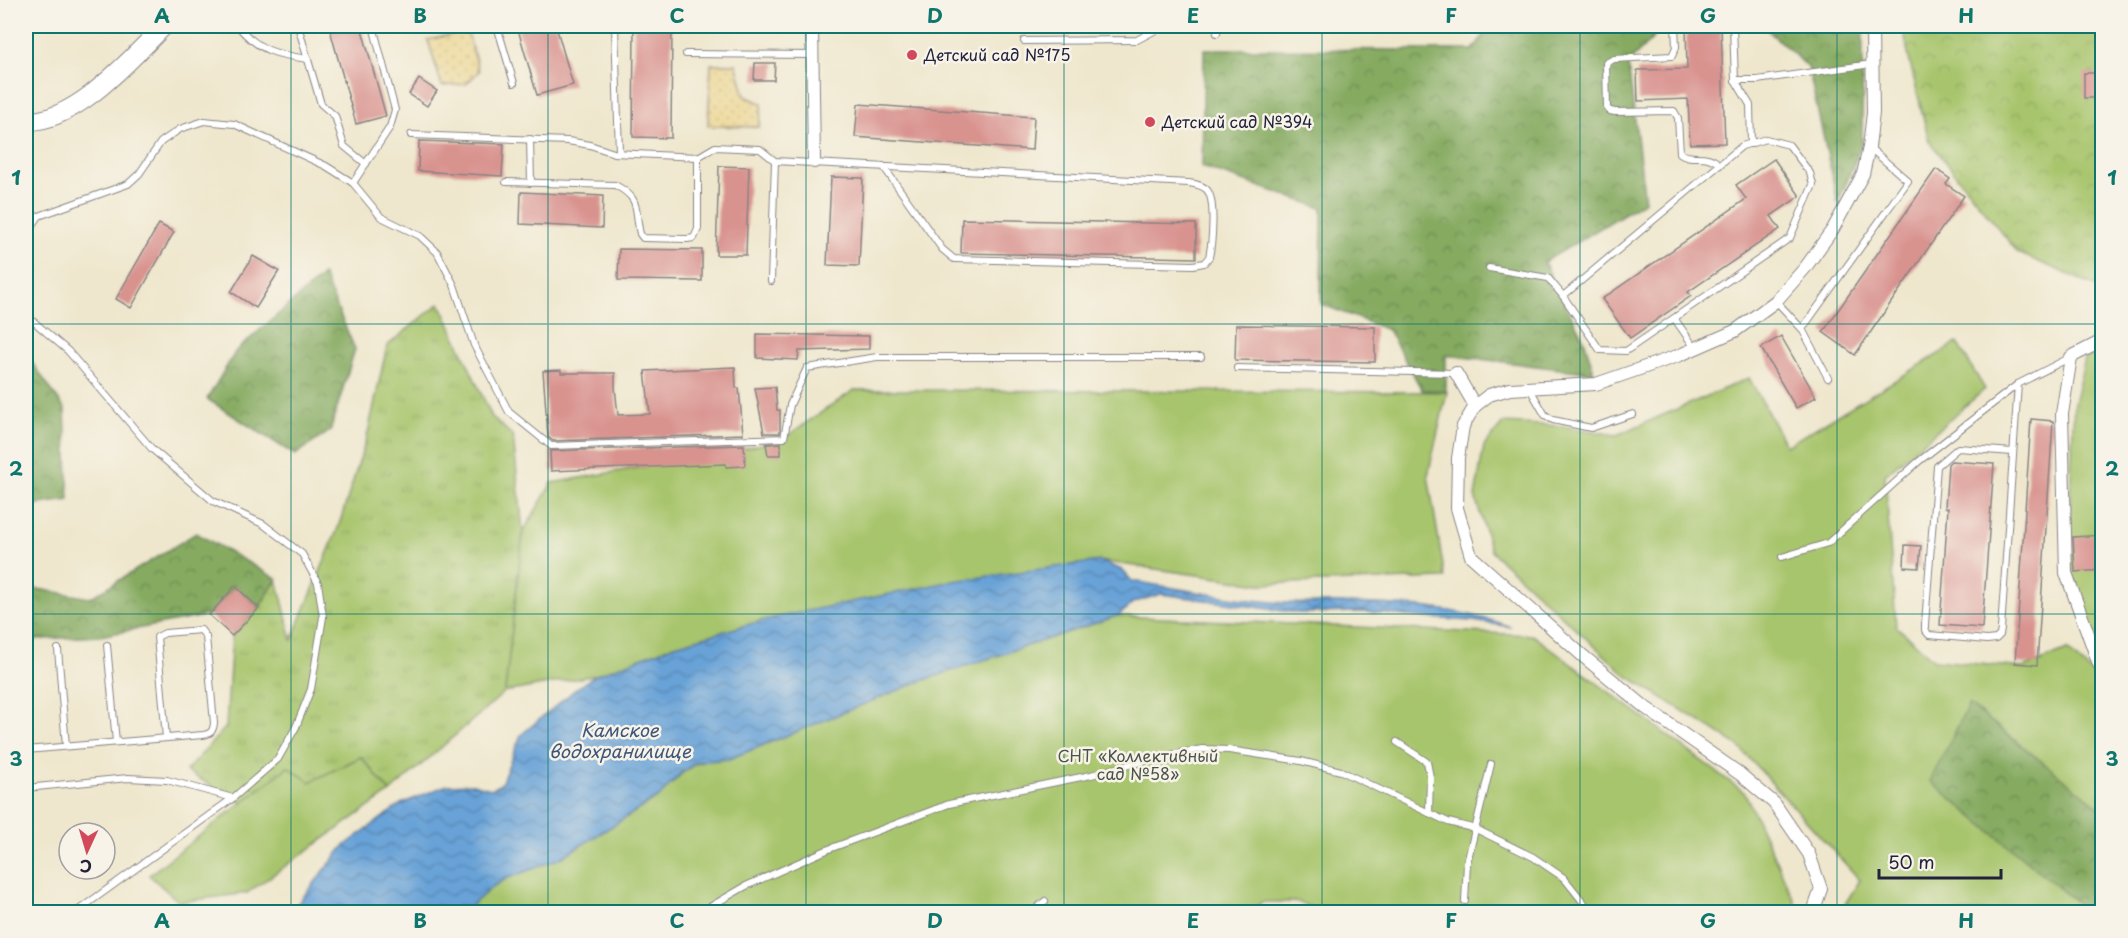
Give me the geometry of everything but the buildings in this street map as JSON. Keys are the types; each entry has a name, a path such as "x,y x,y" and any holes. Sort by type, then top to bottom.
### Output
{"main road":[{"path":"26,121 45,119 80,103 112,77 164,26"}],"street":[{"path":"812,26 814,162"},
{"path":"1814,912 1821,889 1809,854 1774,803 1740,774 1646,708 1583,656 1471,556 1457,508 1458,468 1463,426 1475,406 1489,395 1510,389 1596,384 1735,331 1776,301 1805,268 1833,229 1863,174 1873,113 1872,26"},
{"path":"2099,664 2066,573 2062,414 2072,357 2103,341"},
{"path":"1456,373 1475,406"}],"lane":[{"path":"238,26 265,50 308,60"},
{"path":"298,26 321,104 335,116 344,146 366,164"},
{"path":"353,183 390,127 395,110 372,26"},
{"path":"497,26 514,83"},
{"path":"615,26 619,153"},
{"path":"1024,41 1137,40 1163,26"},
{"path":"1217,33 1218,26"},
{"path":"1675,26 1676,47 1672,56 1614,59 1606,63 1607,108 1615,112 1674,111 1678,118 1680,153 1687,157 1711,158 1720,165"},
{"path":"1733,26 1735,80 1750,105 1751,144"},
{"path":"686,54 812,55"},
{"path":"1735,80 1757,80 1872,64"},
{"path":"26,235 39,216 128,184 139,174 161,142 180,129 204,121 234,124 326,166 353,183 381,217 420,237 437,252 454,285 474,345 509,412 551,446 784,438 790,405 807,368 877,357 1201,357"},
{"path":"411,135 568,141 619,153 698,157 715,147 760,149 775,160 814,162 1177,183 1201,186 1209,191 1212,201 1209,258 1204,263 1192,265 954,259 942,249 883,166"},
{"path":"530,139 531,183"},
{"path":"1489,268 1548,278 1600,350 1626,351 1790,237 1812,190 1810,173 1789,145 1766,139 1742,146 1563,296"},
{"path":"1802,329 1908,182 1869,147"},
{"path":"506,182 615,185 633,198 637,206 640,234 643,238 687,239 694,238 698,229 698,157"},
{"path":"771,281 775,160"},
{"path":"1776,301 1802,329 1828,378"},
{"path":"26,315 68,351 152,449 213,501 263,524 302,554 318,583 323,617 311,689 296,728 278,759 233,798 76,912"},
{"path":"1674,318 1695,348"},
{"path":"1782,557 1828,543 1918,462 2018,384 2072,357"},
{"path":"1237,368 1456,373"},
{"path":"2013,452 1958,448 1937,466 1925,624 1925,630 1929,634 1987,640 1996,639 2000,635 2018,384"},
{"path":"1530,388 1545,415 1564,422 1591,428 1633,414"},
{"path":"26,750 66,746 166,738 203,735 210,734 213,730 206,637 201,630 165,633 157,637 166,738"},
{"path":"107,645 116,742"},
{"path":"58,650 66,746"},
{"path":"1397,742 1427,762 1430,777 1429,813"},
{"path":"701,912 746,886 829,849 949,804 1091,775 1155,758 1202,749 1229,750 1301,761 1341,771 1448,822 1476,829 1533,857 1564,878 1591,912"},
{"path":"1464,901 1467,863 1491,764"},
{"path":"26,788 128,778 167,780 233,798"},
{"path":"1032,912 1045,901"}],"green space":[{"path":"1490,26 1665,26 1628,63 1645,201 1544,262 1585,342 1594,373 1446,355 1446,391 1422,390 1388,330 1321,304 1322,208 1202,167 1204,49 1473,50"},
{"path":"1763,26 1863,26 1862,144 1838,203 1808,67"},
{"path":"1903,26 2102,26 2102,289 2018,253 1929,141"},
{"path":"323,275 355,349 330,431 295,455 207,399 236,351"},
{"path":"440,303 492,417 513,436 523,532 505,692 390,792 361,757 310,782 288,767 242,803 186,771 226,727 232,636 259,608 277,579 292,640 338,528 367,437 387,346"},
{"path":"1957,343 1985,389 1885,475 1896,626 1934,660 2024,668 2067,650 2102,682 2102,809 1969,704 1930,781 2088,912 1840,912 1860,880 1736,744 1627,676 1491,551 1475,496 1484,446 1503,423 1561,426 1617,435 1749,378 1786,446"},
{"path":"2102,351 2102,647 2097,649 2067,569 2074,403 2085,359"},
{"path":"28,357 65,409 69,500 26,506 26,362"},
{"path":"854,390 1447,392 1428,475 1445,578 1260,584 1100,561 675,645 596,675 505,692 523,532 552,483 739,450 784,438"},
{"path":"196,533 277,579 259,608 235,586 209,615 100,636 26,640 26,587 90,598"},
{"name":"СНТ «Коллективный сад №58»","path":"1117,616 1532,635 1745,793 1796,904 1789,912 1324,912 1298,902 1261,902 1253,912 464,912 492,887 672,784 685,771 697,764 729,759 921,681"},
{"path":"1969,704 2102,809 2102,912 2088,912 1929,781"},
{"path":"361,757 390,792 247,893 179,902 149,875 288,767 310,782"}],"sand":[{"path":"467,31 479,71 466,84 442,86 428,40"},
{"path":"711,64 736,64 745,96 762,104 759,127 708,126"}],"water":[{"name":"Камское водохранилище","path":"1100,561 1122,570 1132,581 1211,594 1270,602 1366,603 1429,608 1471,615 1511,627 1473,621 1366,612 1298,613 1161,594 1132,603 1117,616 921,681 729,759 697,762 681,773 659,797 561,858 506,879 492,887 464,912 291,912 344,846 401,804 447,785 473,784 491,789 501,784 521,735 596,675 675,645 768,619 953,581"}],"place":[{"name":"Детский сад №175","path":"912,55"},
{"name":"Детский сад №394","path":"1150,122"}]}
